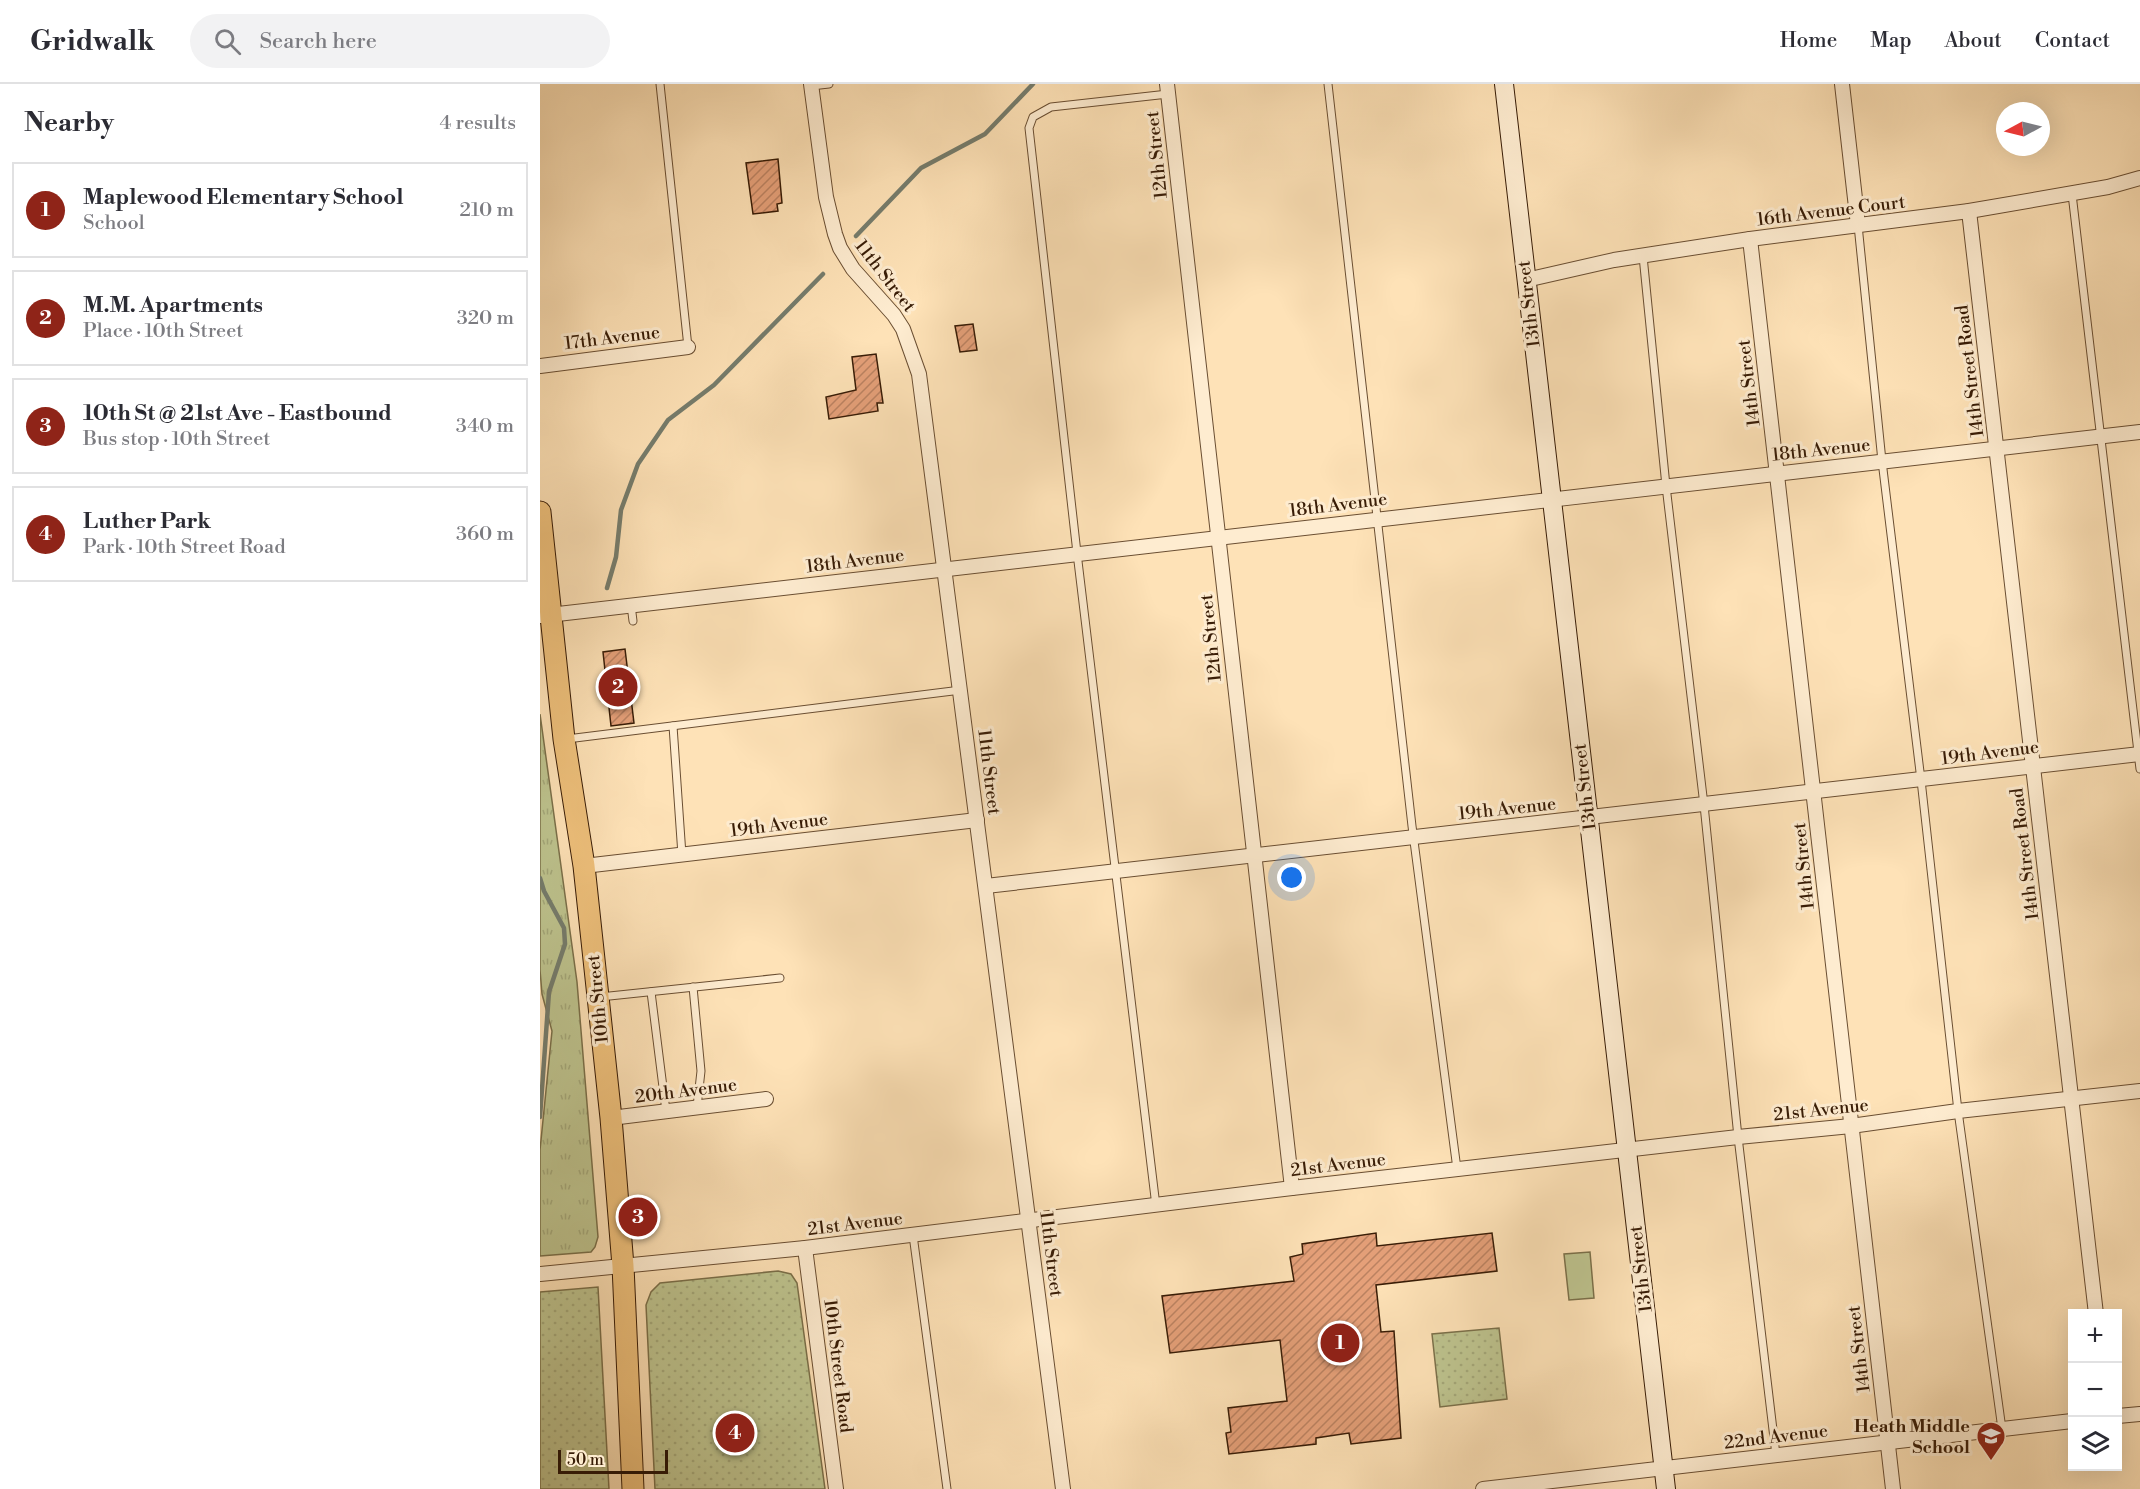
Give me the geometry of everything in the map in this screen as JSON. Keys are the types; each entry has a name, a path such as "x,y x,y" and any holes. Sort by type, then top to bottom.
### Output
{"main road":[{"name":"10th Street","path":"540,512 546,615 584,866 611,1118 622,1266 633,1489"}],"street":[{"name":"13th Street","path":"1504,84 1666,1489"},
{"path":"1842,84 1858,225"},
{"name":"11th Street","path":"811,85 826,197 840,248 853,269 903,329 919,374 946,568 1063,1489"},
{"name":"12th Street","path":"1167,89 1292,1188"},
{"name":"16th Avenue Court","path":"1526,280 1643,256 1750,239 1969,211 2072,194 2140,178"},
{"name":"14th Street Road","path":"1969,211 2095,1309"},
{"name":"14th Street","path":"1750,239 1893,1489"},
{"name":"17th Avenue","path":"540,366 688,347"},
{"name":"18th Avenue","path":"546,615 2140,432"},
{"name":"19th Avenue","path":"986,886 2139,754"},
{"name":"19th Avenue","path":"584,866 977,820"},
{"name":"21st Avenue","path":"540,1274 804,1248 1292,1188 1851,1126 1958,1111 2140,1091"},
{"name":"20th Avenue","path":"611,1118 766,1099"},
{"name":"10th Street Road","path":"804,1248 837,1489"},
{"path":"2122,1416 2140,1414"},
{"name":"22nd Avenue","path":"1483,1489 1551,1485 1776,1455 2068,1422"}],"lane":[{"path":"660,84 688,347"},
{"path":"811,85 829,84"},
{"path":"1328,84 1413,838 1457,1170"},
{"path":"1156,1206 1077,553 1029,128 1033,117 1051,107 1167,89"},
{"path":"2072,194 2140,769"},
{"path":"1858,225 1882,462 1958,1111 2002,1429"},
{"path":"1643,256 1738,1137 1776,1455"},
{"path":"631,605 633,621"},
{"path":"564,739 961,690"},
{"path":"673,726 682,855"},
{"path":"598,997 780,978"},
{"path":"693,987 701,1071 697,1107"},
{"path":"651,992 666,1111"},
{"path":"913,1235 947,1489"}],"green space":[{"path":"540,714 577,982 598,1237 591,1252 540,1256 540,1150 552,1031 542,994 540,970"},
{"path":"1590,1252 1594,1298 1569,1300 1564,1254"},
{"path":"778,1271 791,1274 797,1283 825,1489 655,1489 646,1305 651,1292 660,1283"},
{"path":"598,1287 609,1489 540,1489 540,1292"},
{"path":"1499,1328 1507,1399 1440,1407 1432,1334"}],"building":[{"path":"778,159 782,203 777,204 778,211 753,214 746,163"},
{"path":"973,324 977,350 960,352 955,326"},
{"path":"876,354 883,403 877,403 878,411 829,419 826,397 856,390 852,357"},
{"path":"625,649 634,723 611,726 603,652"},
{"path":"1376,1233 1377,1246 1492,1233 1497,1271 1376,1285 1381,1332 1394,1331 1401,1438 1351,1444 1349,1433 1316,1438 1316,1444 1229,1454 1226,1433 1231,1432 1228,1408 1287,1401 1280,1340 1170,1353 1162,1296 1294,1281 1290,1257 1303,1254 1302,1244"}],"waterway":[{"path":"856,236 921,168 985,134 1033,84"},
{"path":"607,588 616,557 621,510 638,464 668,420 714,385 823,274"},
{"path":"540,878 544,891 564,928 565,944 549,992 540,1117"}],"place":[{"name":"M.M. Apartments","path":"618,687"},
{"name":"10th St @ 21st Ave - Eastbound","path":"638,1217"},
{"name":"Maplewood Elementary School","path":"1340,1343"},
{"name":"Luther Park","path":"735,1433"},
{"name":"Heath Middle School","path":"1991,1462"}]}
